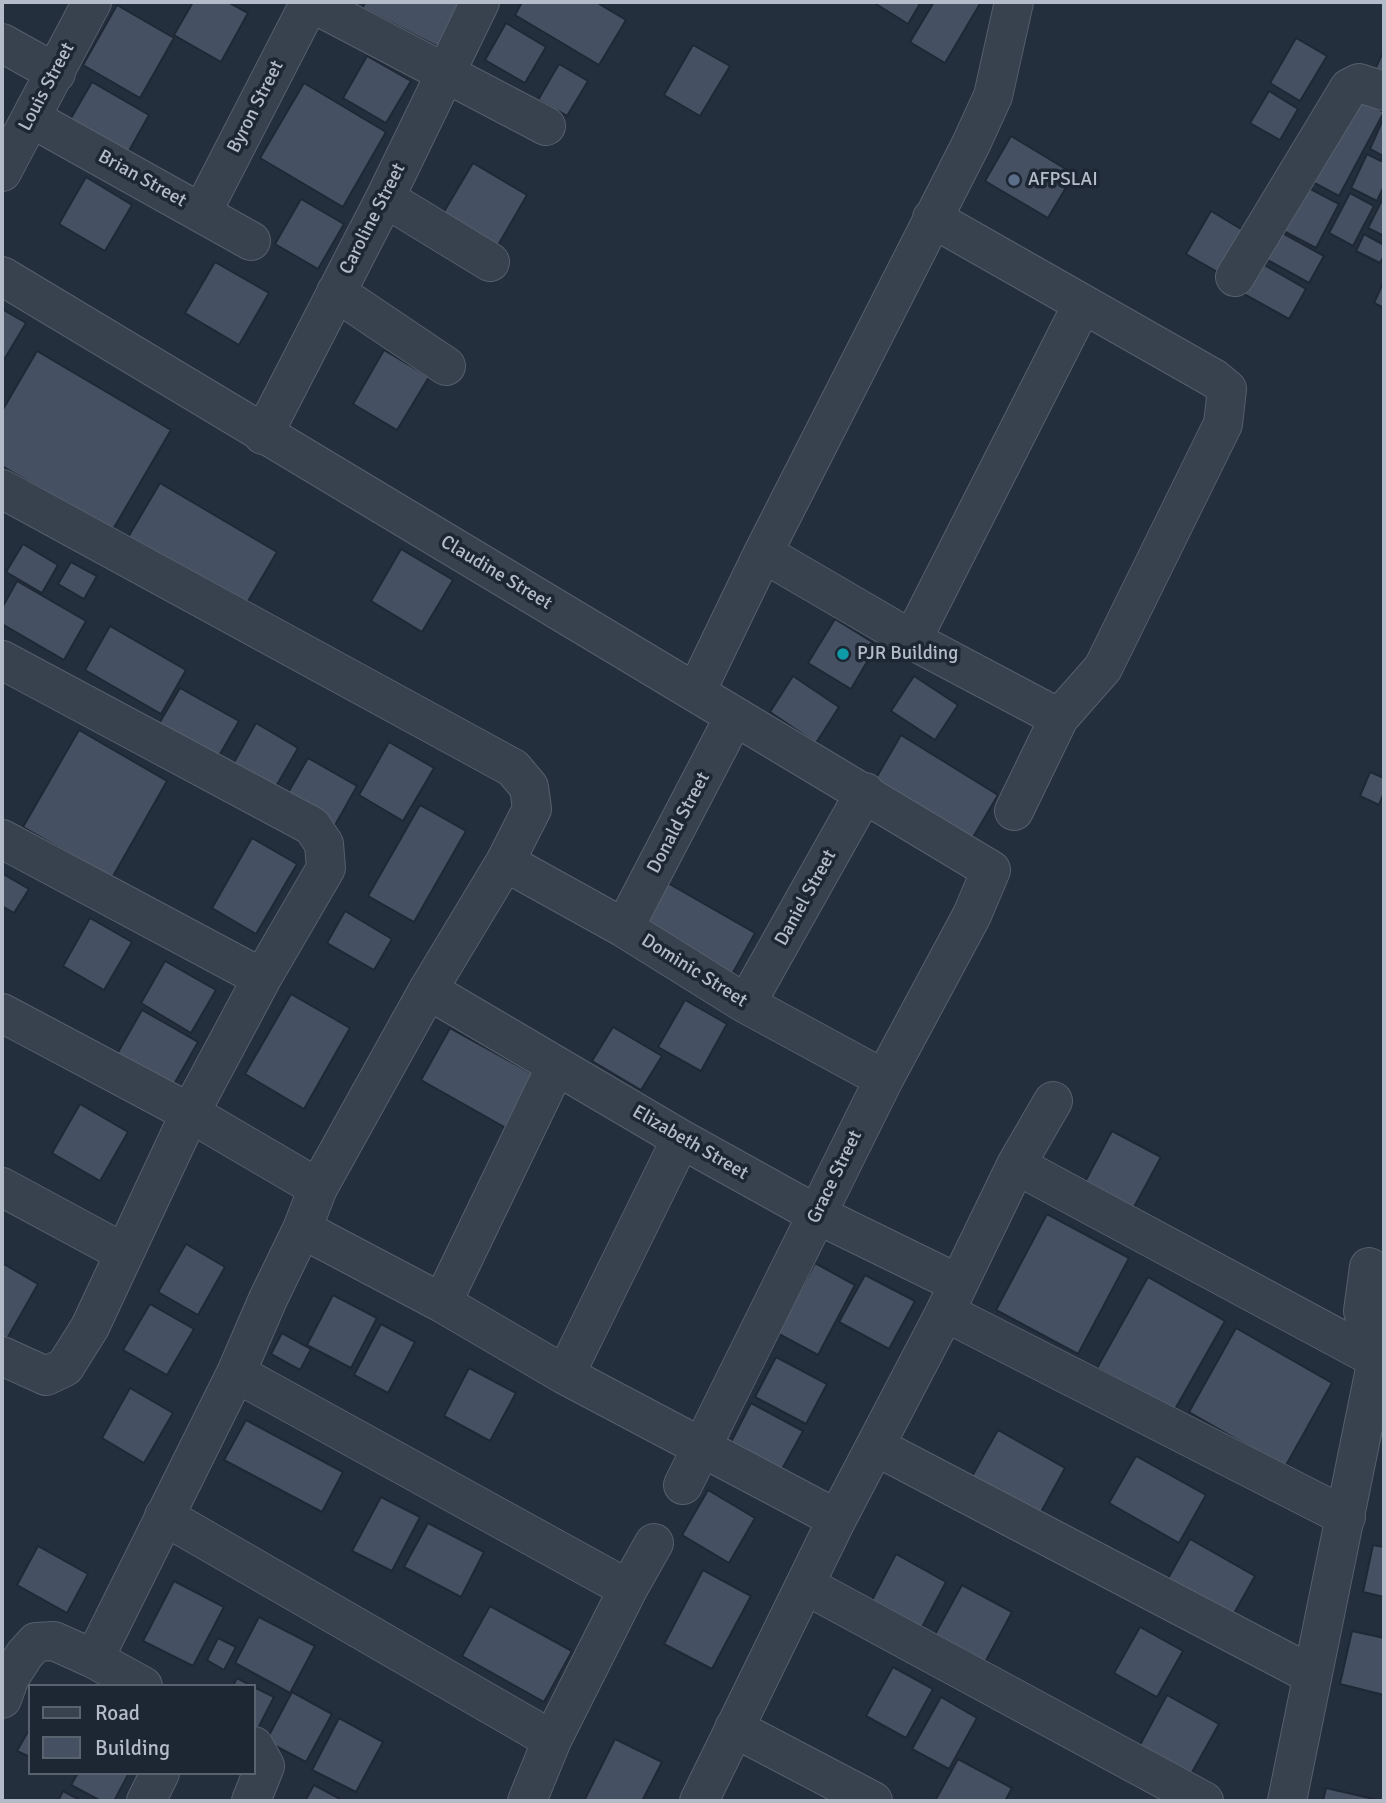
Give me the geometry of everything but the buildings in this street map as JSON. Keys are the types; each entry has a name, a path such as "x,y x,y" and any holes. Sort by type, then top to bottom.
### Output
{"street":[{"name":"Louis Street","path":"2,172 92,2"},
{"path":"310,2 546,126"},
{"name":"Byron Street","path":"202,212 310,2"},
{"name":"Caroline Street","path":"263,435 480,2"},
{"path":"696,692 763,553 971,144 993,96 1014,2"},
{"path":"2,43 56,73"},
{"path":"1235,277 1349,88 1359,83 1384,91"},
{"name":"Brian Street","path":"31,118 251,241"},
{"path":"384,198 490,262"},
{"path":"932,218 1215,379 1227,389 1223,424 1103,668 1059,718 1014,811"},
{"name":"Claudine Street","path":"2,276 991,870"},
{"path":"336,292 446,366"},
{"path":"912,640 1082,304"},
{"path":"2,489 513,768 529,787 532,809 505,862 428,990 318,1188 236,1373 94,1659"},
{"path":"763,553 912,640 1059,718"},
{"path":"2,660 312,826 324,844 326,868 262,978 190,1113 90,1326 65,1367 46,1376 2,1356"},
{"name":"Donald Street","path":"624,928 734,717"},
{"name":"Daniel Street","path":"746,1004 865,792"},
{"path":"2,839 262,978"},
{"name":"Dominic Street","path":"505,862 624,928 746,1004 884,1079"},
{"name":"Grace Street","path":"683,1485 884,1079 972,915 991,870"},
{"name":"Elizabeth Street","path":"428,990 681,1139 816,1214 951,1298 1346,1517"},
{"path":"2,1013 190,1113 318,1188"},
{"path":"442,1303 556,1066"},
{"path":"699,1801 837,1519 1016,1165 1053,1101"},
{"path":"565,1375 681,1139"},
{"path":"1016,1165 1382,1357"},
{"path":"2,1187 124,1253"},
{"path":"302,1229 442,1303 565,1375 837,1519"},
{"path":"1287,1801 1382,1357 1363,1311 1370,1267"},
{"path":"236,1373 628,1589"},
{"path":"874,1446 1312,1675"},
{"path":"164,1516 552,1740"},
{"path":"527,1801 552,1740 654,1543"},
{"path":"805,1585 1204,1801"},
{"path":"2,1699 18,1666 36,1642 54,1641 139,1684"},
{"path":"734,1728 873,1801"},
{"path":"251,1801 265,1766 256,1750"},
{"path":"146,1801 159,1775"}],"place":[{"name":"AFPSLAI","path":"1014,180"},
{"name":"PJR Building","path":"843,654"}]}
